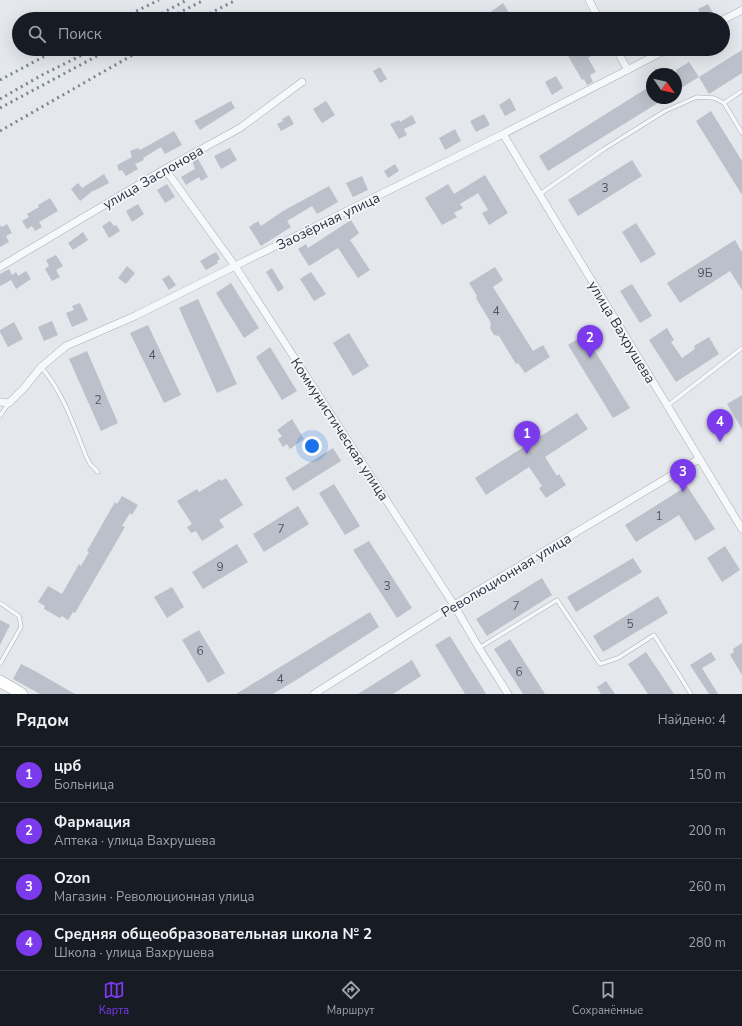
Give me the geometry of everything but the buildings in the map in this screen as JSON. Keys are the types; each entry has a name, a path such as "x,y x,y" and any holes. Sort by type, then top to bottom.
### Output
{"main road":[{"path":"0,681 22,694"}],"street":[{"path":"589,0 596,12"},
{"path":"730,16 742,10"},
{"path":"620,56 628,70"},
{"name":"Заозёрная улица","path":"9,403 42,367 66,346 135,316 503,134 655,56"},
{"name":"улица Заслонова","path":"0,267 165,168 240,128 302,82"},
{"name":"улица Вахрушева","path":"503,134 742,529"},
{"name":"Коммунистическая улица","path":"165,168 235,266 454,605 508,694"},
{"path":"0,402 9,403"},
{"name":"Революционная улица","path":"314,694 454,605 699,459"}],"lane":[{"path":"724,104 742,91"},
{"path":"539,194 604,149 672,108 697,97 714,98 724,104 742,133"},
{"path":"667,406 742,348"},
{"path":"42,367 52,379 58,390 86,456 90,464 98,472"},
{"path":"0,416 9,403"},
{"path":"479,648 557,600 600,664 618,658 654,635 691,694"},
{"path":"0,603 19,616 21,627 0,664"}],"railway":[{"path":"134,12 159,0"},
{"path":"164,12 187,0"},
{"path":"181,12 204,0"},
{"path":"213,12 236,0"},
{"path":"0,80 45,56"},
{"path":"0,99 42,75 80,56"},
{"path":"0,108 97,56"},
{"path":"0,131 131,56"}],"place":[{"name":"Фармация","path":"590,358"},
{"name":"Средняя общеобразовательная школа № 2","path":"720,442"},
{"name":"црб","path":"527,454"},
{"name":"Ozon","path":"683,492"}]}
